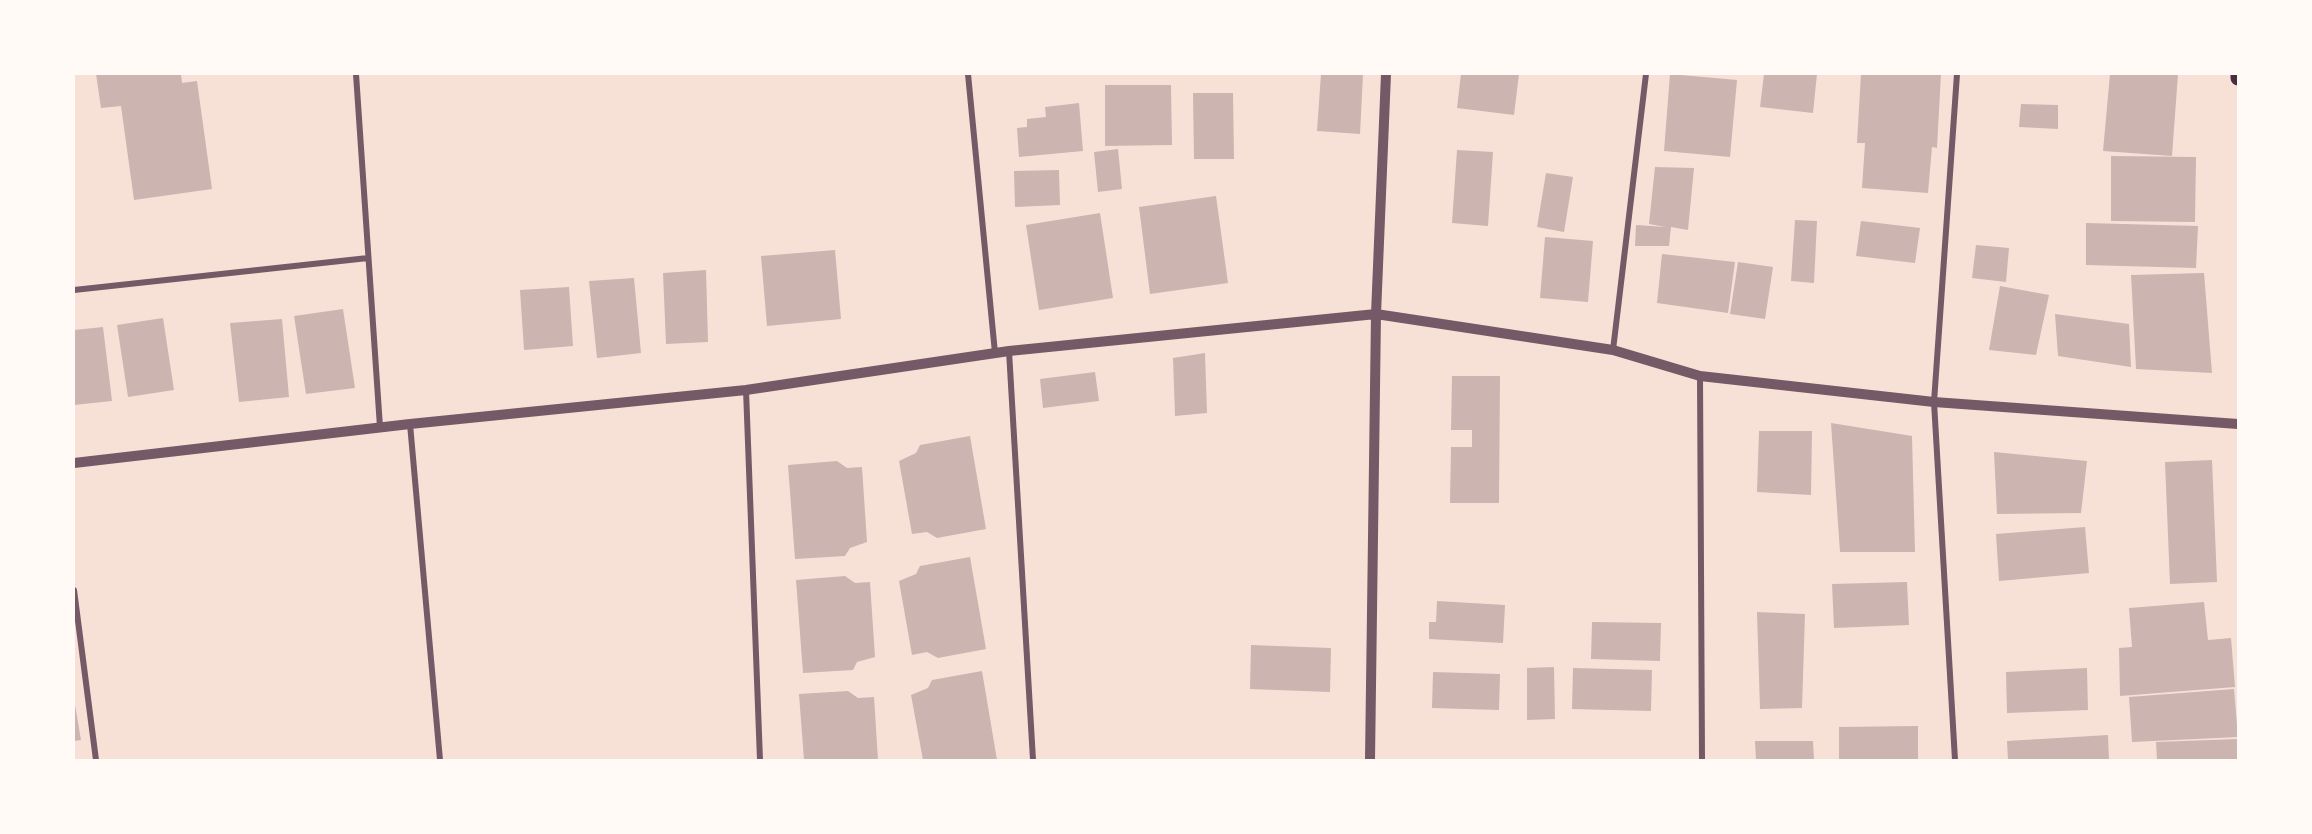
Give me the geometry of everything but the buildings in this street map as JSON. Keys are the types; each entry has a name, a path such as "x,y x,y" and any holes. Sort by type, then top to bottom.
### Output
{"street":[{"path":"356,74 380,427"},
{"path":"968,74 995,353"},
{"path":"1370,760 1376,314 1386,74"},
{"path":"1613,350 1646,74"},
{"path":"1955,760 1934,402 1957,74"},
{"path":"74,290 368,258"},
{"path":"74,463 380,427 746,390 1009,351 1376,314 1613,350 1700,376 1934,402 2238,424"},
{"path":"1009,351 1033,760"},
{"path":"1700,376 1702,760"},
{"path":"746,390 760,760"},
{"path":"410,424 440,760"},
{"path":"74,590 96,760"}]}
